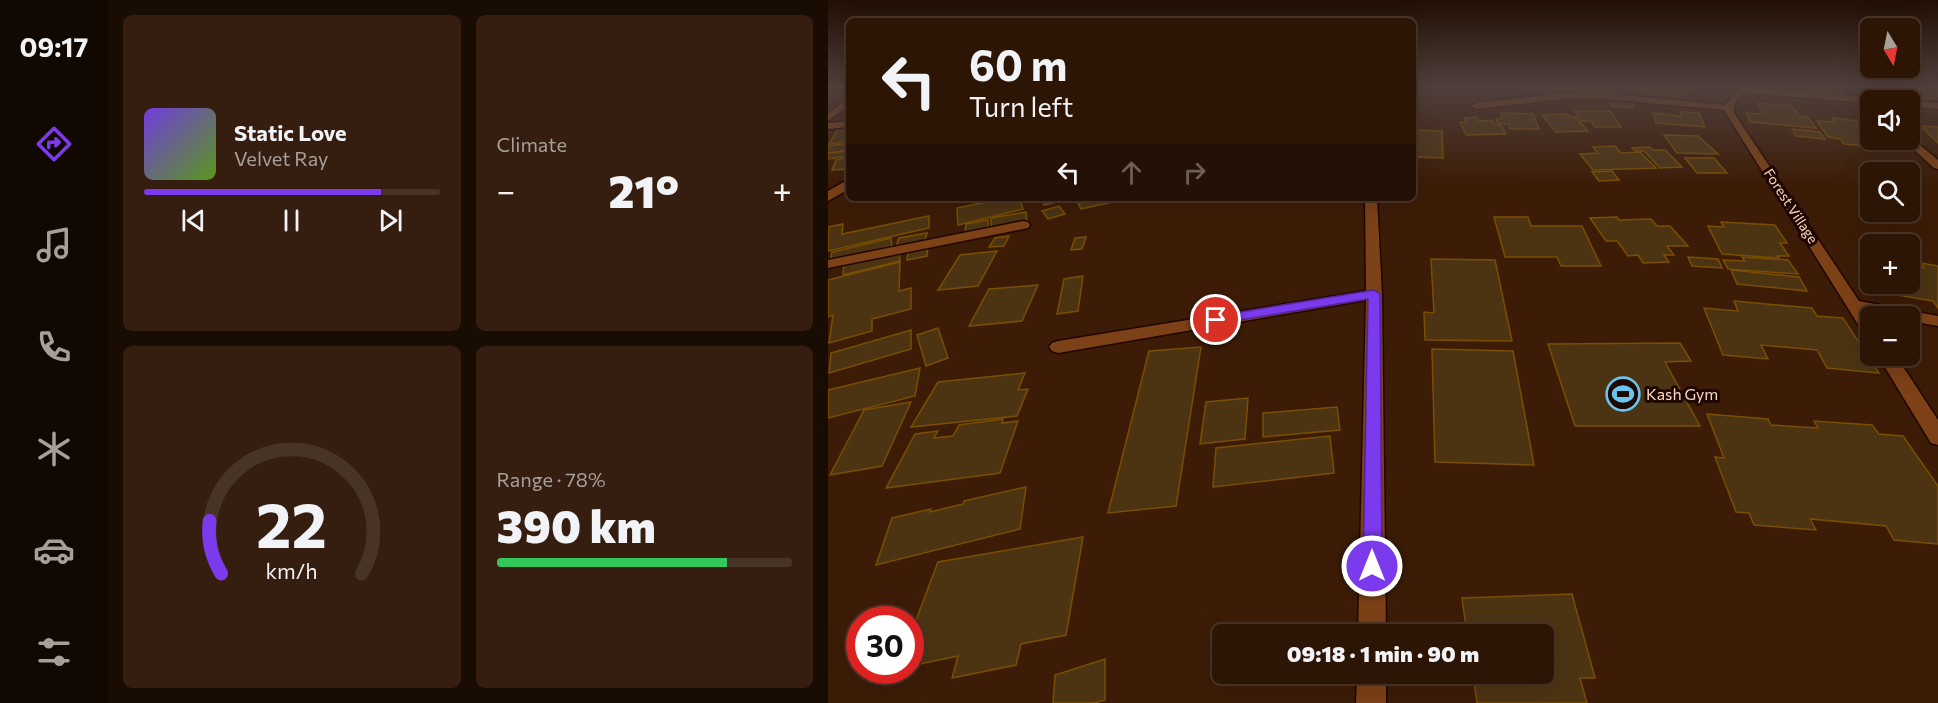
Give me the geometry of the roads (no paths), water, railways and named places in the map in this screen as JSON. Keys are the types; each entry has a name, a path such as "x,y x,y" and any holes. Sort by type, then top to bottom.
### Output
{"street":[{"name":"Forest Village","path":"1733,119 1860,313"},
{"path":"828,126 846,124"},
{"path":"1920,150 1938,166"},
{"path":"828,197 846,185"},
{"path":"1371,201 1374,294 1372,624"},
{"path":"828,264 1023,225"},
{"path":"1058,347 1374,294"},
{"path":"1855,305 1938,321"},
{"path":"1893,366 1938,437"},
{"path":"1371,703 1372,684"}],"place":[{"name":"Kash Gym","path":"1623,394"}]}
